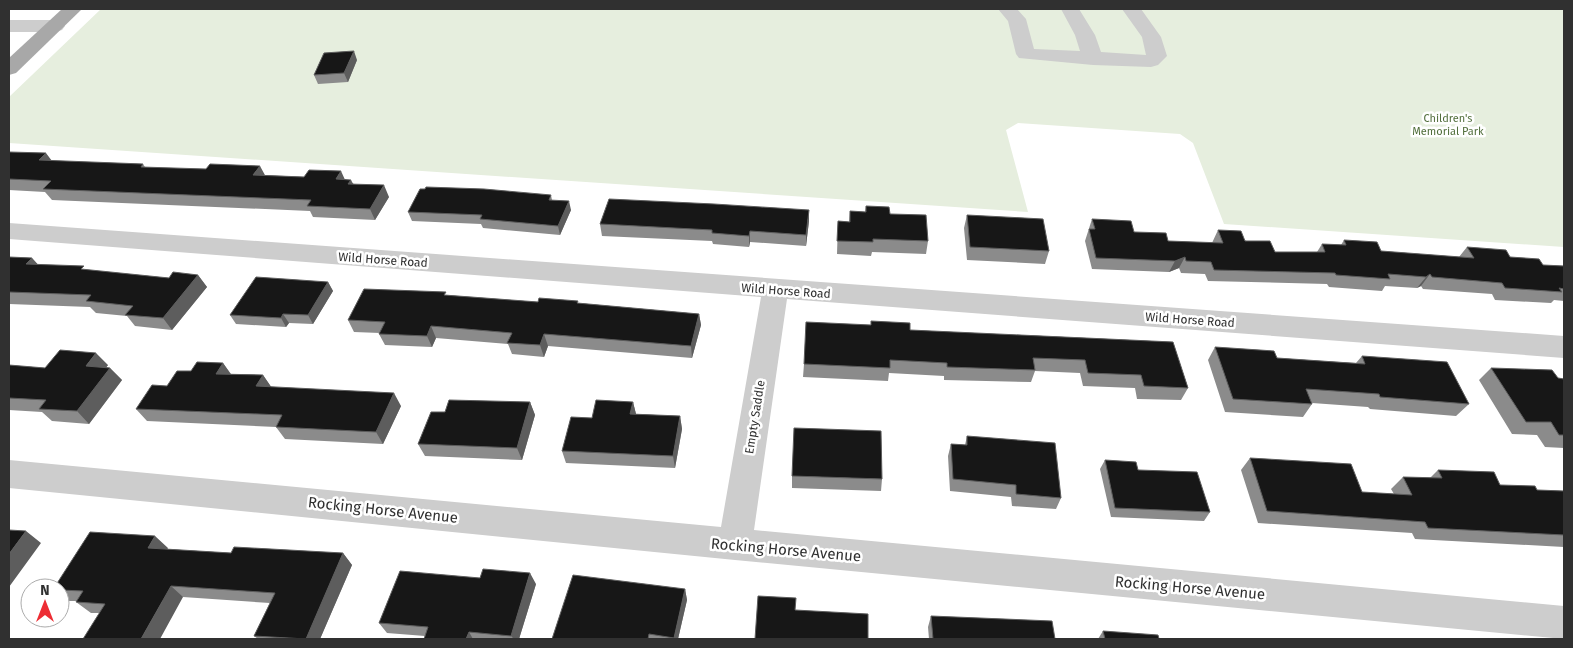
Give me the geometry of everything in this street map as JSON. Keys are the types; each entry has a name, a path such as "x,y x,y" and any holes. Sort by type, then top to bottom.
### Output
{"main road":[{"path":"9,68 73,9"}],"street":[{"path":"1007,9 1016,19 1026,54 1151,61 1156,56 1157,50 1146,28 1131,9"},
{"path":"1070,9 1085,35 1093,59"},
{"path":"9,26 55,26"},
{"name":"Wild Horse Road","path":"9,231 1564,348"},
{"name":"Empty Saddle","path":"735,545 775,290"},
{"name":"Rocking Horse Avenue","path":"9,474 1564,623"}],"green space":[{"name":"Children's Memorial Park","path":"101,9 1564,9 1564,247 1224,224 1193,143 1180,134 1018,123 1006,130 1028,212 9,143 9,97"}],"building":[{"path":"354,51 344,73 314,75 324,53"},
{"path":"9,152 46,153 39,160 143,164 141,167 206,169 210,164 260,166 253,175 304,177 309,170 341,171 336,179 351,180 348,184 384,185 370,209 307,206 311,200 43,189 51,181 9,179"},
{"path":"426,187 484,189 551,195 549,200 569,201 558,226 480,219 482,215 408,212 420,189 425,189"},
{"path":"609,199 809,210 806,235 750,231 749,236 712,233 712,230 600,224"},
{"path":"866,206 889,207 890,214 926,215 928,241 873,239 873,242 837,241 838,221 850,222 850,211 866,212"},
{"path":"967,215 1043,219 1049,251 970,247"},
{"path":"1092,219 1131,221 1134,232 1166,233 1168,241 1223,243 1218,230 1241,231 1245,241 1270,241 1275,252 1325,252 1322,244 1346,245 1344,240 1377,242 1381,251 1474,258 1467,247 1506,250 1510,257 1539,259 1543,265 1564,266 1564,289 1559,288 1562,292 1505,288 1502,283 1432,277 1430,274 1426,277 1388,274 1390,279 1336,275 1335,273 1214,270 1211,262 1186,261 1185,257 1175,261 1096,258 1089,229 1095,229"},
{"path":"9,257 32,258 26,264 84,266 81,269 169,278 173,272 198,275 163,318 125,315 133,306 86,301 91,295 9,292"},
{"path":"256,277 328,282 308,315 283,314 281,318 230,315"},
{"path":"364,289 446,292 444,295 538,302 539,298 699,314 691,346 544,334 540,345 507,343 512,333 431,326 427,336 379,334 385,322 348,320"},
{"path":"871,321 910,323 910,330 1173,342 1188,388 1144,386 1141,375 1088,373 1085,360 1033,358 1035,370 947,367 947,363 890,360 890,368 804,364 806,322 871,325"},
{"path":"1215,347 1274,351 1277,358 1365,364 1362,356 1447,362 1469,404 1380,397 1379,394 1306,389 1312,404 1233,399"},
{"path":"60,350 96,353 86,366 110,368 77,411 39,409 46,400 9,398 9,365 45,368"},
{"path":"197,362 223,363 216,374 263,375 256,386 394,393 376,432 276,427 282,415 136,409 152,385 167,386 177,371 191,371"},
{"path":"1491,368 1552,370 1558,378 1564,379 1564,435 1559,435 1551,422 1526,422"},
{"path":"449,400 530,402 517,448 418,444 431,412 445,412"},
{"path":"596,400 633,402 630,414 680,416 673,456 562,451 571,417 592,418"},
{"path":"794,428 881,431 882,479 792,476"},
{"path":"967,436 1055,443 1061,498 1016,494 1016,485 953,479 951,444 967,445"},
{"path":"1250,458 1351,464 1362,492 1412,495 1403,477 1442,478 1438,470 1494,472 1500,485 1535,486 1537,490 1564,491 1564,535 1428,528 1425,522 1267,511"},
{"path":"1105,460 1136,462 1138,470 1197,472 1210,512 1115,508"},
{"path":"9,530 26,531 9,554"},
{"path":"90,532 155,536 148,548 231,553 234,547 343,553 306,639 254,636 275,593 171,586 141,639 83,639 105,604 76,602 83,591 70,590 70,578 60,578"},
{"path":"483,569 530,573 511,636 469,632 466,639 424,639 428,627 379,623 400,571 480,578"},
{"path":"573,575 685,589 674,638 649,634 648,639 552,639"},
{"path":"758,596 796,598 795,610 868,614 868,639 755,639"},
{"path":"931,616 1052,621 1055,639 933,639"},
{"path":"1103,631 1158,635 1159,639 1105,639"}]}
